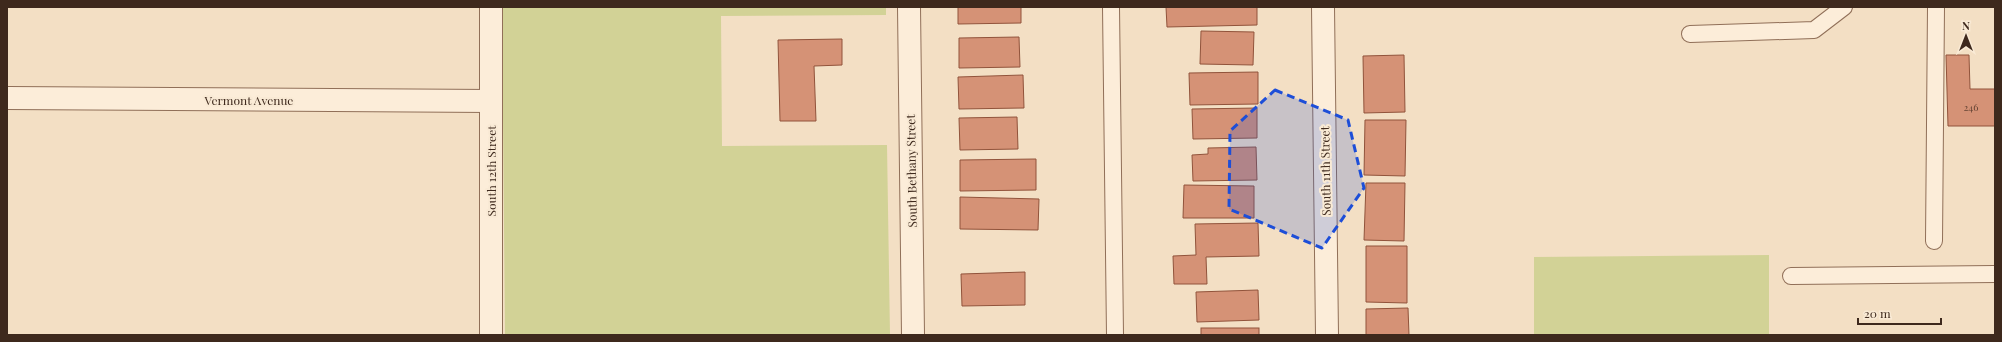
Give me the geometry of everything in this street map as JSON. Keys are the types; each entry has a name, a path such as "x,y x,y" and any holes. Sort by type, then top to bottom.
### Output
{"street":[{"name":"South 12th Street","path":"490,335 491,7"},
{"name":"South Bethany Street","path":"909,7 913,335"},
{"name":"South 11th Street","path":"1323,7 1327,335"},
{"name":"Vermont Avenue","path":"7,98 491,101"}],"lane":[{"path":"1111,7 1115,335"},
{"path":"1690,34 1814,30 1844,7"},
{"path":"1934,240 1936,7"},
{"path":"1791,276 1995,274"}],"highlighted area":[{"path":"1275,90 1348,120 1364,188 1322,248 1229,209 1230,131"}],"green space":[{"path":"502,7 886,7 886,15 721,16 722,146 887,145 890,335 505,335"},
{"path":"1769,255 1769,335 1534,335 1534,257"}],"building":[{"path":"958,7 1021,7 1021,23 958,24"},
{"path":"1166,7 1257,7 1257,25 1167,27"},
{"path":"1201,31 1254,32 1253,65 1200,64"},
{"path":"1019,37 1020,67 959,68 959,38"},
{"path":"842,39 842,65 814,66 816,121 780,121 778,40"},
{"path":"1404,55 1405,112 1364,113 1363,56"},
{"path":"1946,55 1969,55 1970,89 1995,89 1995,126 1948,126"},
{"path":"1258,72 1258,104 1190,105 1189,73"},
{"path":"1023,75 1024,108 959,109 958,77"},
{"path":"1257,108 1257,138 1193,139 1192,109"},
{"path":"1017,117 1018,149 960,150 959,118"},
{"path":"1365,120 1406,120 1405,176 1364,175"},
{"path":"1256,147 1257,180 1193,181 1192,155 1208,154 1208,148"},
{"path":"1036,159 1036,190 960,191 960,160"},
{"path":"1366,183 1405,183 1404,241 1364,240"},
{"path":"1184,185 1254,186 1254,218 1183,218"},
{"path":"960,197 1039,199 1038,230 960,229"},
{"path":"1258,223 1259,256 1206,257 1207,284 1174,284 1173,256 1196,255 1195,224"},
{"path":"1366,246 1407,246 1407,303 1366,302"},
{"path":"1025,272 1025,305 962,306 961,274"},
{"path":"1258,290 1259,320 1197,322 1196,292"},
{"path":"1408,308 1409,335 1366,335 1366,309"},
{"path":"1201,328 1259,328 1259,335 1201,335"}]}
